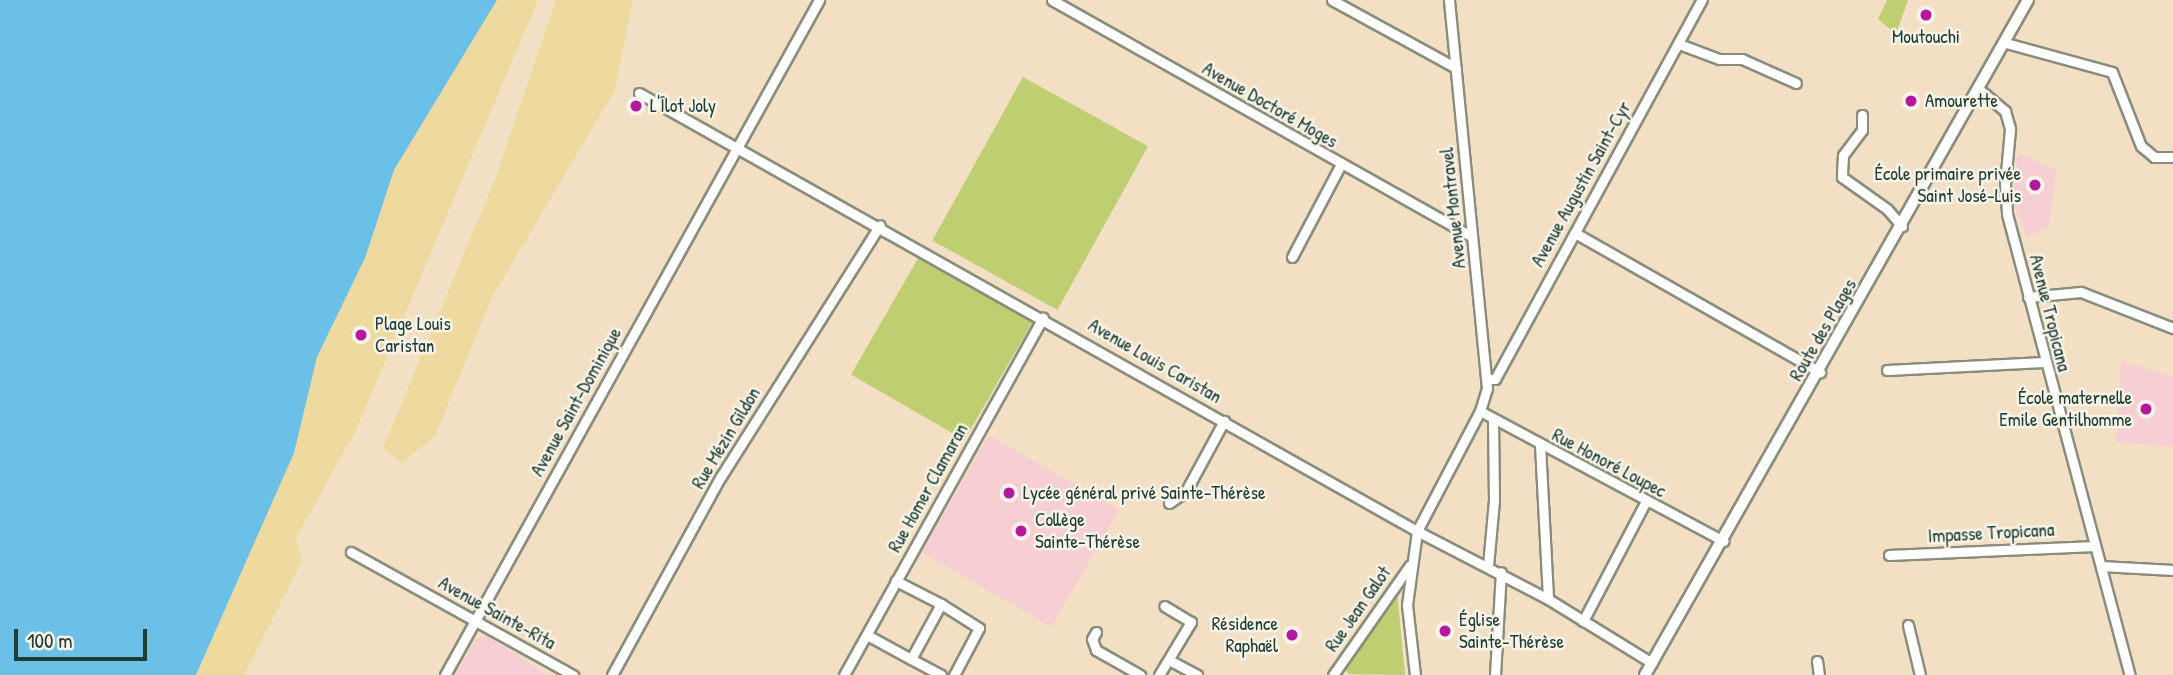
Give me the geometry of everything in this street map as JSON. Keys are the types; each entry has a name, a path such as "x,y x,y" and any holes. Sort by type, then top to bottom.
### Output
{"street":[{"name":"Avenue Saint-Dominique","path":"445,675 819,0"},
{"name":"Avenue Doctoré Moges","path":"1052,0 1340,166 1472,237"},
{"path":"1332,0 1456,68"},
{"name":"Avenue Montravel","path":"1415,675 1407,605 1417,531 1480,411 1487,379 1449,0"},
{"name":"Avenue Augustin Saint-Cyr","path":"1487,379 1495,379 1702,0"},
{"name":"Route des Plages","path":"1645,675 2007,43 2028,0"},
{"path":"2007,43 2112,72 2141,146 2154,157 2173,157"},
{"path":"1679,44 1719,59 1742,59 1796,83"},
{"name":"Avenue Tropicana","path":"1980,90 2005,111 2010,129 2005,184 2007,214 2044,362 2130,675"},
{"name":"Avenue Louis Caristan","path":"639,93 880,225 1417,531 1501,572 1652,663"},
{"path":"1862,116 1862,130 1843,155 1842,177 1887,209 1902,226"},
{"path":"1292,257 1340,166"},
{"name":"Rue Mézin Gildon","path":"612,675 720,478 880,225"},
{"path":"1575,233 1820,372"},
{"path":"2028,297 2081,292 2173,328"},
{"name":"Rue Homer Clamaran","path":"844,675 1043,318"},
{"path":"1887,370 2044,362"},
{"name":"Rue Honoré Loupec","path":"1480,411 1645,503 1723,541"},
{"path":"1488,566 1494,500 1493,419"},
{"path":"1169,503 1186,491 1224,421"},
{"path":"1540,445 1548,599"},
{"path":"1583,621 1645,503"},
{"name":"Impasse Tropicana","path":"1889,555 2095,546"},
{"name":"Avenue Sainte-Rita","path":"351,552 573,675"},
{"name":"Rue Jean Galot","path":"1333,675 1411,564"},
{"path":"2101,566 2173,570"},
{"path":"1495,675 1501,572"},
{"path":"896,581 941,604 979,628 954,675"},
{"path":"911,659 941,604"},
{"path":"1159,675 1191,622 1164,606"},
{"path":"1908,625 1920,675"},
{"path":"1096,632 1092,639 1096,650 1140,675"},
{"path":"867,635 941,675"},
{"path":"1169,660 1197,675"},
{"path":"1817,661 1819,675"}],"shaded area":[{"name":"École primaire privée Saint José-Luis","path":"2018,153 2056,169 2049,228 2027,237 2013,202"},
{"name":"École maternelle Emile Gentilhomme","path":"2121,360 2173,377 2173,447 2116,442"},
{"name":"Collège Sainte-Thérèse","path":"989,435 1119,510 1051,627 922,552"},
{"path":"486,635 548,675 456,675 476,639"}],"green space":[{"path":"1887,0 1908,0 1896,34 1878,19"},
{"path":"1023,77 1148,146 1057,310 932,241"},
{"path":"920,255 1033,320 964,440 851,375"},
{"path":"1397,591 1405,675 1348,674 1345,668"}],"sand":[{"name":"Plage Louis Caristan","path":"497,0 538,0 356,430 296,538 302,561 244,675 196,675 294,453 317,357 365,258 394,170"},
{"name":"Plage Louis Caristan","path":"556,0 633,0 614,92 492,297 435,436 402,463 383,448 495,179"}],"water":[{"path":"0,0 497,0 394,170 365,258 317,357 294,453 196,675 0,675"}],"place":[{"name":"Moutouchi","path":"1926,15"},
{"name":"Amourette","path":"1911,101"},
{"name":"L'Îlot Joly","path":"636,106"},
{"name":"École primaire privée Saint José-Luis","path":"2035,185"},
{"name":"Plage Louis Caristan","path":"361,335"},
{"name":"École maternelle Emile Gentilhomme","path":"2146,409"},
{"name":"Lycée général privé Sainte-Thérèse","path":"1009,493"},
{"name":"Collège Sainte-Thérèse","path":"1021,531"},
{"name":"Église Sainte-Thérèse","path":"1445,631"},
{"name":"Résidence Raphaël","path":"1292,635"}]}
